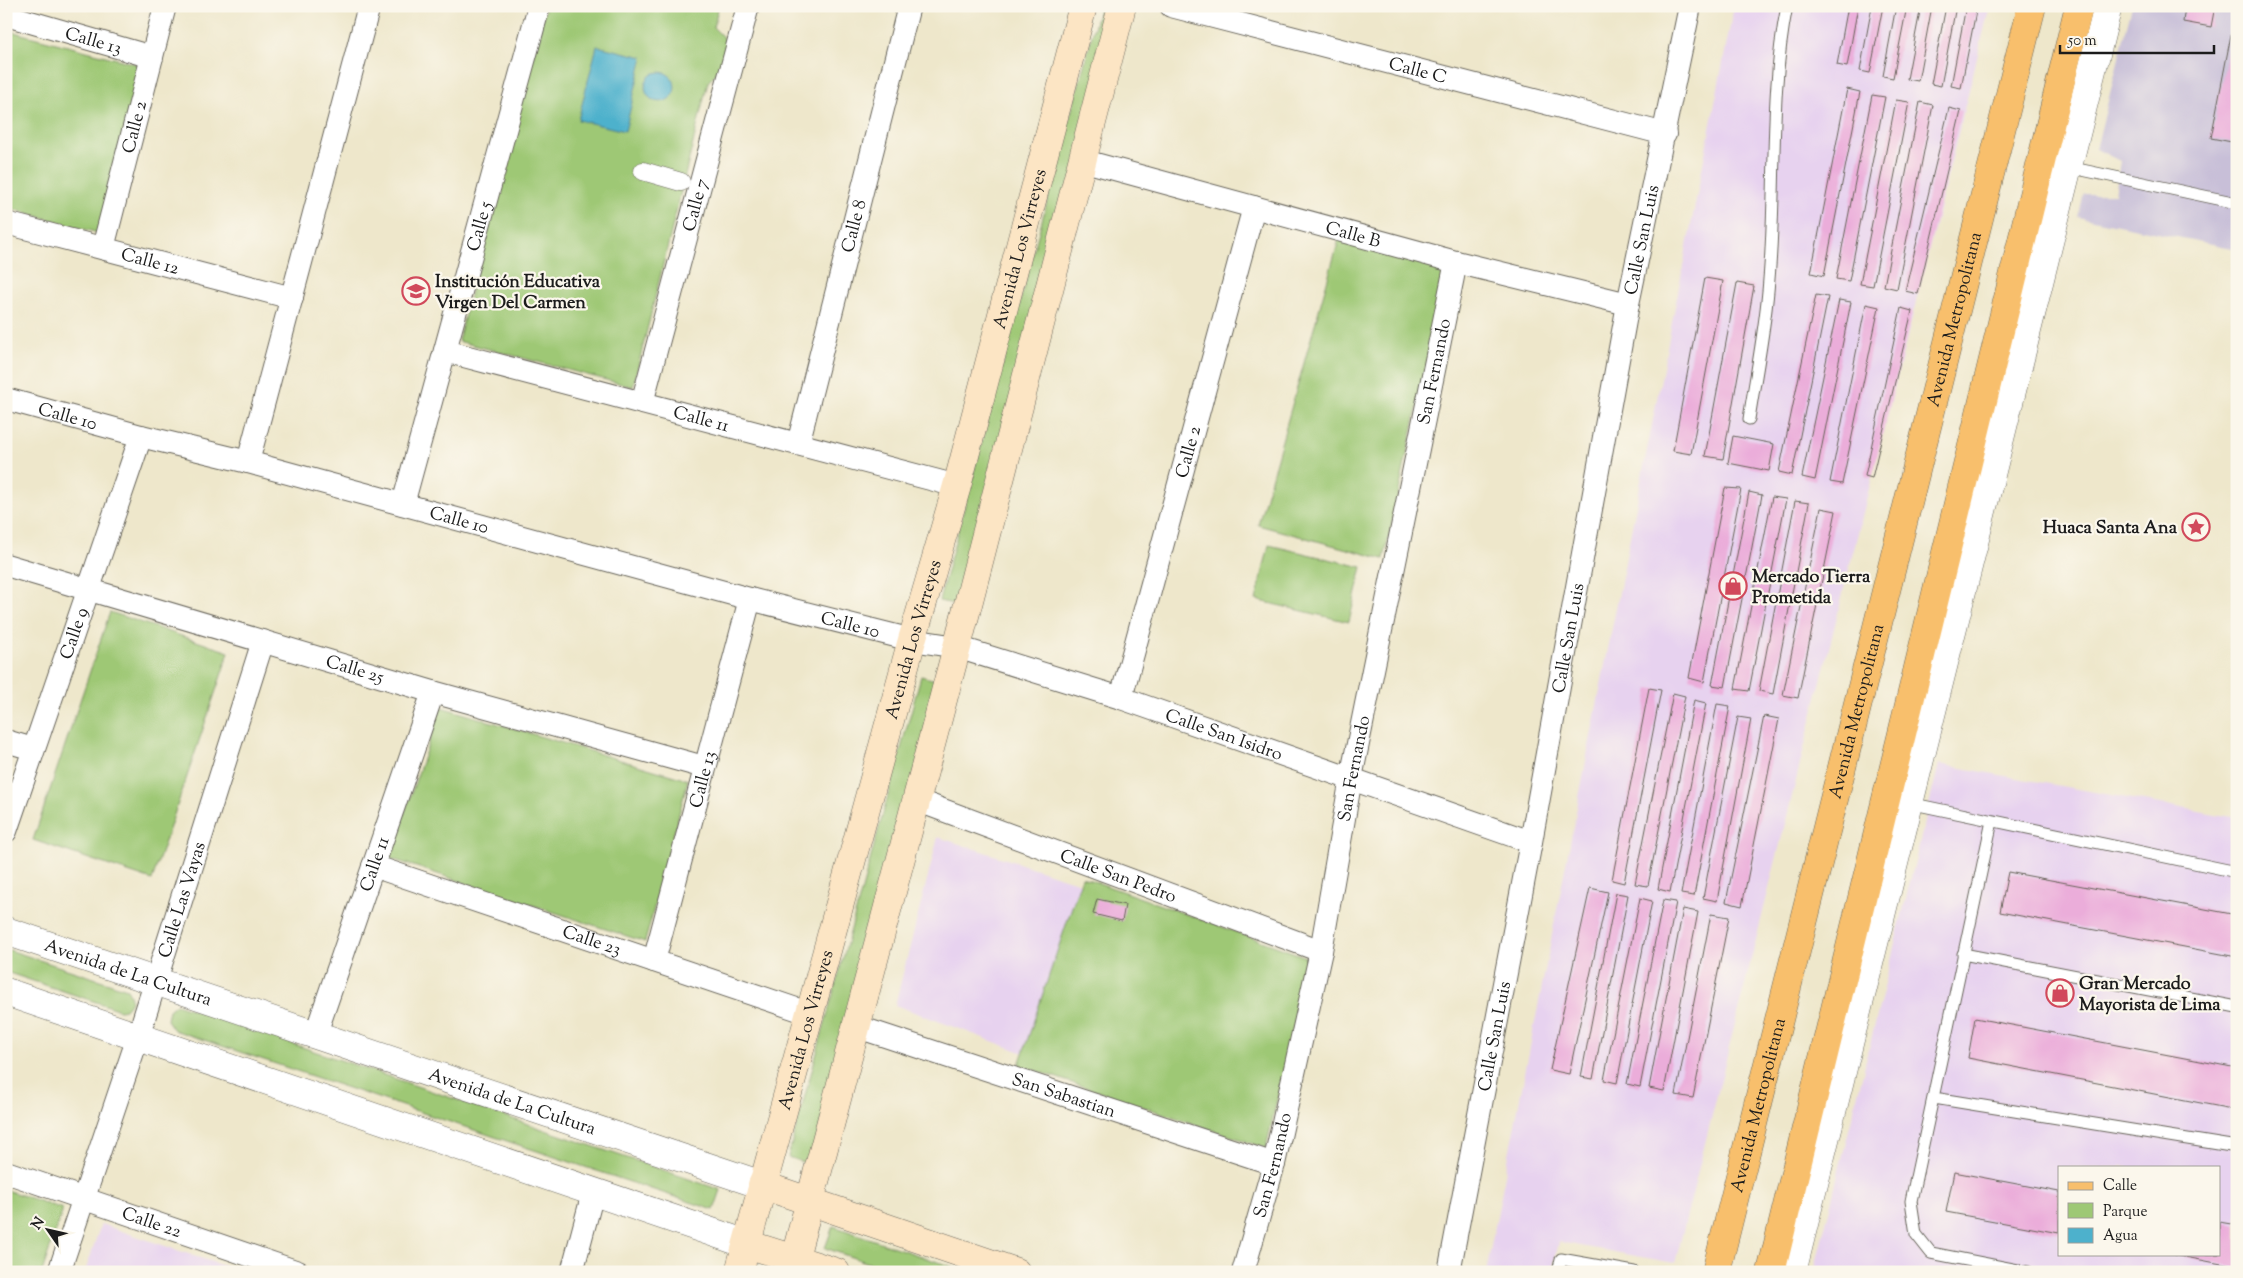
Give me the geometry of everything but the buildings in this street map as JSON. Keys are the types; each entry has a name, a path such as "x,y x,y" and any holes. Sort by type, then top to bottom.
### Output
{"main road":[{"name":"Avenida Los Virreyes","path":"739,1272 912,640 957,486 1083,6"},
{"path":"793,1265 957,646 1122,6"},
{"name":"Avenida Metropolitana","path":"1716,1272 2032,6"},
{"path":"1771,1272 2079,6"},
{"name":"Avenida de La Cultura","path":"762,1185 1016,1272"},
{"path":"747,1244 793,1265 836,1272"}],"street":[{"name":"Calle 2","path":"103,248 165,6"},
{"path":"248,462 369,6"},
{"name":"Calle 5","path":"403,504 539,6"},
{"name":"Calle 7","path":"642,403 748,6"},
{"name":"Calle 8","path":"798,444 909,6"},
{"name":"Calle C","path":"1171,6 1665,134"},
{"name":"Calle San Luis","path":"1449,1272 1531,842 1628,304 1665,134 1690,6"},
{"path":"1792,1272 2108,6"},
{"name":"Calle 13","path":"6,15 152,57"},
{"name":"Calle B","path":"1081,160 1456,262 1628,304"},
{"path":"643,171 681,182"},
{"name":"Calle 2","path":"1121,698 1254,206"},
{"name":"Calle 12","path":"6,223 292,298"},
{"name":"San Fernando","path":"1243,1272 1274,1164 1321,951 1351,778 1456,262"},
{"name":"Calle 11","path":"445,351 957,486"},
{"name":"Calle 10","path":"6,399 141,436 248,462 750,599 912,640"},
{"name":"Calle 9","path":"6,831 141,436"},
{"name":"Calle 25","path":"6,565 263,640 432,692 704,767"},
{"name":"Calle 13","path":"654,961 750,599"},
{"name":"Calle Las Vayas","path":"59,1272 138,1037 154,981 263,640"},
{"name":"Calle San Isidro","path":"912,640 957,646 1121,698 1531,842"},
{"name":"Calle 11","path":"315,1036 432,692"},
{"path":"6,740 33,749"},
{"name":"Calle San Pedro","path":"916,800 1321,951"},
{"name":"Calle 23","path":"373,866 811,1014"},
{"name":"Avenida de La Cultura","path":"6,931 762,1185"},
{"path":"6,992 747,1244"},
{"name":"San Sabastian","path":"855,1026 1274,1164"},
{"name":"Calle 22","path":"6,1172 298,1272"},
{"path":"572,1272 593,1193"}],"lane":[{"path":"1749,419 1769,281 1776,116 1782,32 1787,6"},
{"path":"2068,167 2237,203"},
{"path":"1909,803 2237,872"},
{"path":"1992,821 1911,1201 1916,1234 1931,1253 2028,1272"},
{"path":"1963,954 2237,1006"},
{"path":"1934,1098 2237,1147"},
{"path":"1558,1272 1561,1259 1631,1271"}],"shaded area":[{"name":"Mercado Tierra Prometida","path":"1734,6 1990,6 1675,1263 1559,1242 1552,1272 1486,1272"},
{"path":"2132,6 2237,6 2237,249 2078,217 2084,194 2115,194 2120,161 2096,149"},
{"name":"Gran Mercado Mayorista de Lima","path":"1939,764 2237,818 2237,1272 1814,1272"},
{"path":"938,837 1080,883 1024,1053 895,1005"},
{"path":"101,1224 241,1272 85,1272"}],"green space":[{"path":"546,6 719,6 713,27 729,43 723,66 708,82 633,387 458,341"},
{"path":"1100,6 1119,6 959,605 939,601"},
{"path":"6,30 144,66 98,233 6,207"},
{"path":"1340,236 1441,264 1447,272 1384,559 1258,525"},
{"path":"1269,545 1362,567 1349,622 1256,600"},
{"path":"110,612 229,652 152,880 33,840"},
{"path":"921,676 939,681 810,1165 788,1157"},
{"path":"441,707 688,780 645,942 389,858"},
{"path":"1082,877 1309,958 1266,1148 1019,1065"},
{"path":"6,949 127,989 131,997 130,1002 125,1009 120,1010 6,972"},
{"path":"176,1004 721,1190 714,1210 174,1030 167,1020 169,1010"},
{"path":"6,1190 63,1209 42,1272 6,1272"},
{"path":"833,1226 967,1272 895,1272 825,1248"}],"water":[{"path":"597,46 643,57 625,131 578,120"},
{"path":"660,72 670,77 675,87 670,97 660,102 650,97 645,87 650,77"}],"place":[{"name":"Institución Educativa Virgen Del Carmen","path":"416,291"},
{"name":"Huaca Santa Ana","path":"2196,527"},
{"name":"Mercado Tierra Prometida","path":"1733,586"},
{"name":"Gran Mercado Mayorista de Lima","path":"2060,993"}]}
